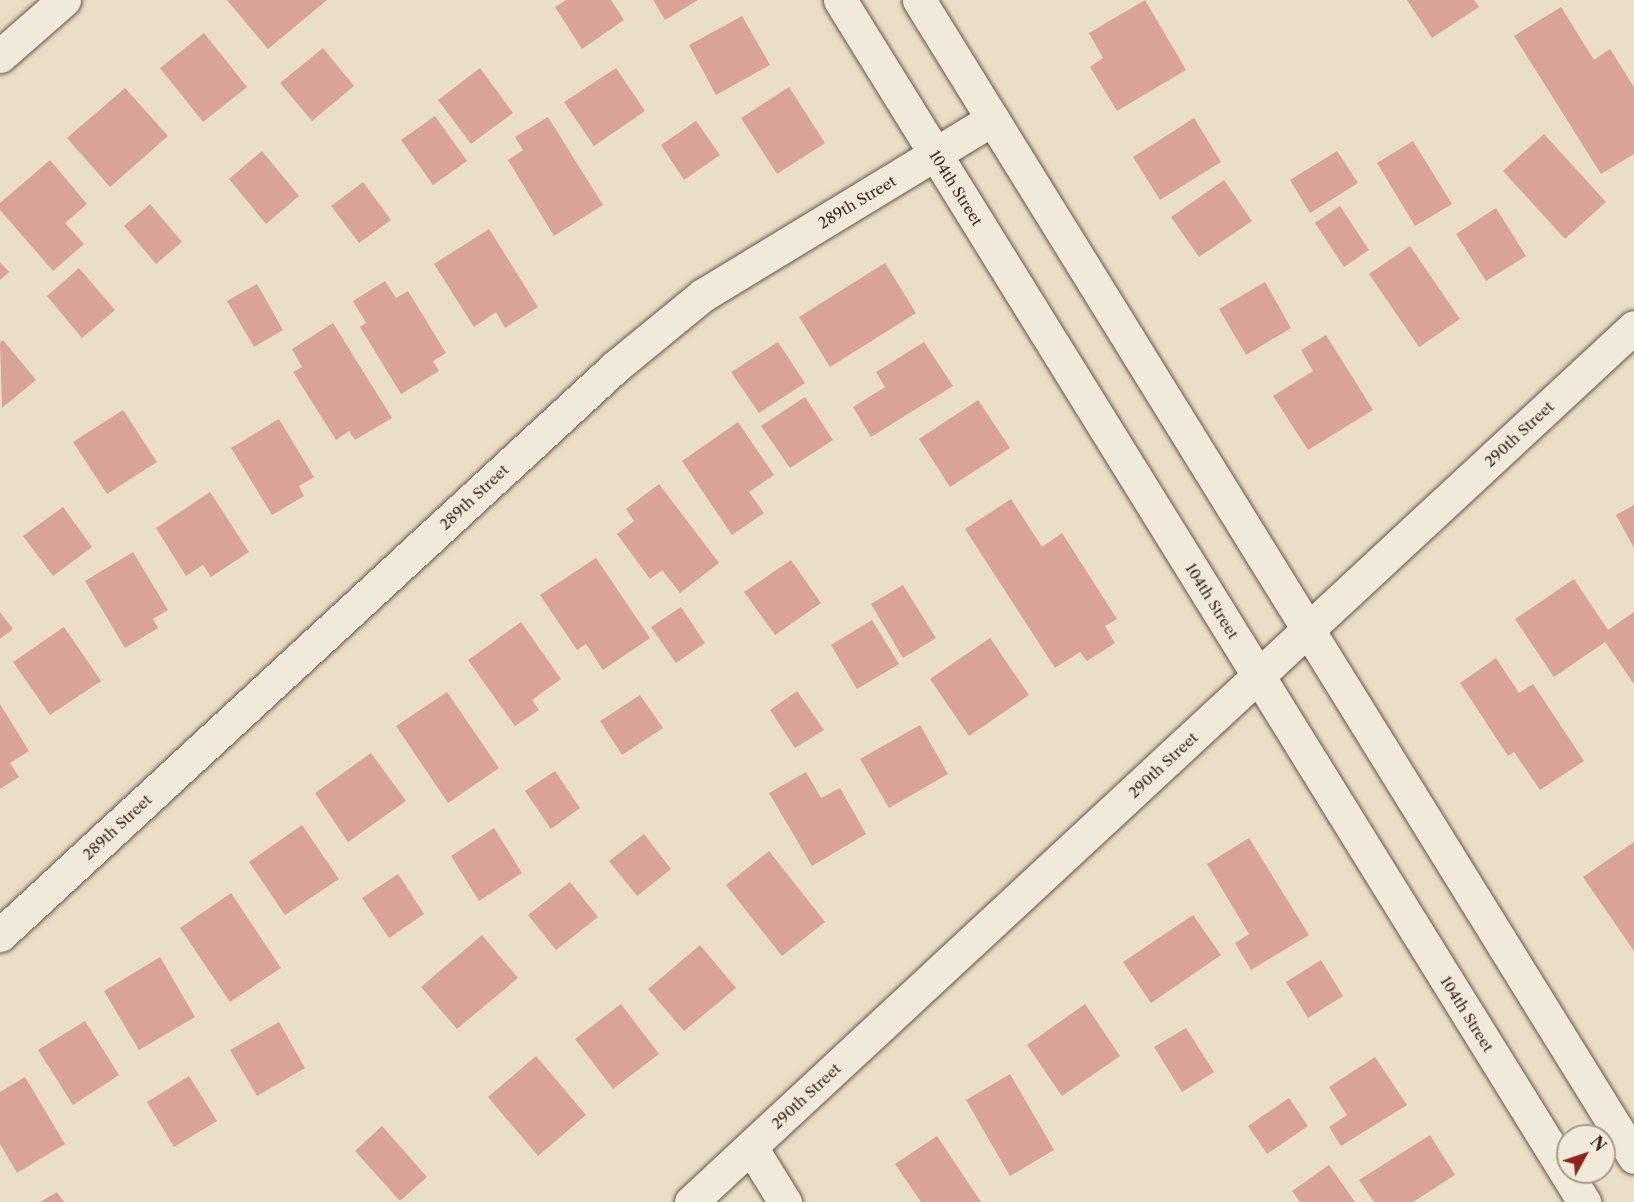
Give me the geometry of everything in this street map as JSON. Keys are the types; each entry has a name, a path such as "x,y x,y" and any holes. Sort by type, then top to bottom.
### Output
{"street":[{"path":"0,56 64,0"},
{"name":"104th Street","path":"840,0 1584,1202"},
{"path":"919,0 1634,1157"},
{"name":"289th Street","path":"0,935 615,367 703,295 993,119"},
{"name":"290th Street","path":"691,1202 1634,327"},
{"path":"751,1147 785,1202"}],"building":[{"path":"227,0 327,0 268,49"},
{"path":"566,0 611,0 624,20 582,49 555,7"},
{"path":"653,0 698,0 665,20"},
{"path":"1145,0 1186,70 1117,111 1090,67 1103,58 1089,33"},
{"path":"1407,0 1474,0 1479,7 1432,38"},
{"path":"1561,7 1594,60 1610,49 1634,87 1634,154 1601,174 1514,36"},
{"path":"742,16 770,65 716,95 689,45"},
{"path":"204,33 247,87 203,122 160,68"},
{"path":"323,48 354,86 312,121 280,83"},
{"path":"480,68 513,113 471,144 438,100"},
{"path":"616,68 645,111 594,146 564,102"},
{"path":"789,87 825,143 777,174 741,118"},
{"path":"125,88 168,136 110,187 67,138"},
{"path":"435,116 467,161 433,185 401,140"},
{"path":"548,117 603,205 554,236 508,160 523,150 515,137"},
{"path":"1194,118 1221,162 1160,200 1133,157"},
{"path":"696,121 720,155 684,180 661,145"},
{"path":"1544,134 1606,202 1565,239 1503,171"},
{"path":"1413,141 1452,204 1415,226 1377,163"},
{"path":"262,151 299,196 266,224 229,179"},
{"path":"1337,151 1358,183 1310,213 1290,180"},
{"path":"50,160 87,204 65,223 84,244 53,271 0,210 0,203"},
{"path":"1224,180 1252,221 1199,257 1171,217"},
{"path":"363,182 391,220 359,243 331,206"},
{"path":"150,204 182,242 156,264 124,226"},
{"path":"1340,206 1369,250 1344,267 1315,223"},
{"path":"1496,208 1526,256 1486,281 1456,234"},
{"path":"489,229 538,307 505,328 496,312 474,327 434,264"},
{"path":"1410,246 1460,319 1419,347 1369,274"},
{"path":"0,262 9,272 0,280"},
{"path":"885,263 916,313 830,367 799,317"},
{"path":"79,268 115,310 82,338 47,296"},
{"path":"385,281 396,298 408,291 446,353 433,361 439,371 401,394 360,327 366,323 353,301"},
{"path":"1265,282 1291,328 1246,355 1219,309"},
{"path":"257,284 283,330 254,347 227,301"},
{"path":"333,323 392,418 355,440 349,431 336,440 293,372 302,367 292,349"},
{"path":"1326,335 1373,410 1308,450 1273,396 1313,371 1301,350"},
{"path":"3,340 36,380 2,408 0,342"},
{"path":"778,342 805,383 759,413 731,372"},
{"path":"924,342 953,386 871,437 853,407 885,387 876,372"},
{"path":"805,397 833,440 790,468 761,426"},
{"path":"978,400 1010,448 950,487 919,439"},
{"path":"123,410 157,462 107,494 73,442"},
{"path":"279,419 314,477 299,486 304,496 272,515 231,448"},
{"path":"738,422 774,475 749,492 764,513 732,535 682,461"},
{"path":"659,484 719,563 680,593 662,570 650,579 617,534 634,521 626,509"},
{"path":"210,492 249,552 211,577 203,565 186,576 156,528"},
{"path":"1011,499 1042,547 1062,533 1117,619 1105,626 1115,643 1087,661 1080,652 1055,668 965,529"},
{"path":"1634,505 1634,548 1616,515"},
{"path":"63,507 92,547 53,576 23,536"},
{"path":"133,552 168,610 153,619 158,628 125,648 85,581"},
{"path":"596,558 650,638 603,670 586,644 577,650 540,595"},
{"path":"791,560 821,603 775,635 744,592"},
{"path":"1574,579 1608,630 1634,612 1634,684 1605,642 1554,677 1515,619"},
{"path":"903,585 936,638 903,658 871,604"},
{"path":"681,607 705,643 676,663 651,627"},
{"path":"0,612 13,629 0,639"},
{"path":"872,620 899,664 857,689 831,645"},
{"path":"521,622 561,679 532,700 539,710 515,726 468,660"},
{"path":"64,627 101,681 50,715 13,662"},
{"path":"990,638 1029,695 969,736 930,679"},
{"path":"1496,658 1519,693 1533,684 1584,761 1540,790 1514,752 1508,756 1460,683"},
{"path":"797,691 824,730 795,748 770,710"},
{"path":"447,692 499,768 448,803 396,726"},
{"path":"640,695 663,728 622,755 600,721"},
{"path":"0,704 29,751 10,763 19,777 0,789"},
{"path":"920,725 948,774 889,808 860,759"},
{"path":"371,753 406,801 348,842 315,793"},
{"path":"555,771 580,808 551,829 525,791"},
{"path":"806,772 821,798 840,788 866,834 812,866 769,793"},
{"path":"302,825 339,879 285,915 249,862"},
{"path":"494,828 522,873 479,901 451,856"},
{"path":"644,834 671,869 637,896 609,861"},
{"path":"1249,838 1309,935 1251,970 1235,943 1249,934 1207,864"},
{"path":"1634,842 1634,951 1583,877"},
{"path":"769,851 825,922 782,956 726,885"},
{"path":"398,874 424,914 389,938 362,898"},
{"path":"570,882 598,917 556,950 528,915"},
{"path":"231,893 281,968 230,1002 180,928"},
{"path":"1193,915 1221,955 1151,1003 1123,962"},
{"path":"482,935 518,978 457,1029 421,987"},
{"path":"700,945 736,988 684,1031 648,989"},
{"path":"160,957 195,1017 139,1050 104,991"},
{"path":"1321,960 1343,996 1308,1018 1286,982"},
{"path":"621,1004 659,1054 613,1089 575,1039"},
{"path":"1085,1004 1120,1056 1062,1096 1027,1045"},
{"path":"85,1021 119,1075 73,1105 38,1050"},
{"path":"279,1022 305,1068 257,1096 230,1050"},
{"path":"1186,1028 1214,1072 1182,1092 1154,1047"},
{"path":"536,1056 586,1115 538,1156 488,1097"},
{"path":"1375,1057 1407,1105 1341,1146 1329,1127 1347,1115 1329,1087"},
{"path":"1010,1074 1054,1150 1010,1176 966,1100"},
{"path":"189,1076 217,1121 174,1147 147,1102"},
{"path":"25,1077 65,1144 17,1173 0,1144 0,1092"},
{"path":"1289,1098 1308,1126 1267,1154 1248,1126"},
{"path":"382,1126 427,1177 400,1201 355,1151"},
{"path":"1430,1135 1455,1175 1413,1202 1374,1202 1359,1180"},
{"path":"937,1136 981,1202 921,1202 895,1164"},
{"path":"1329,1165 1355,1202 1300,1202 1292,1191"},
{"path":"57,1192 64,1202 40,1202"}]}
